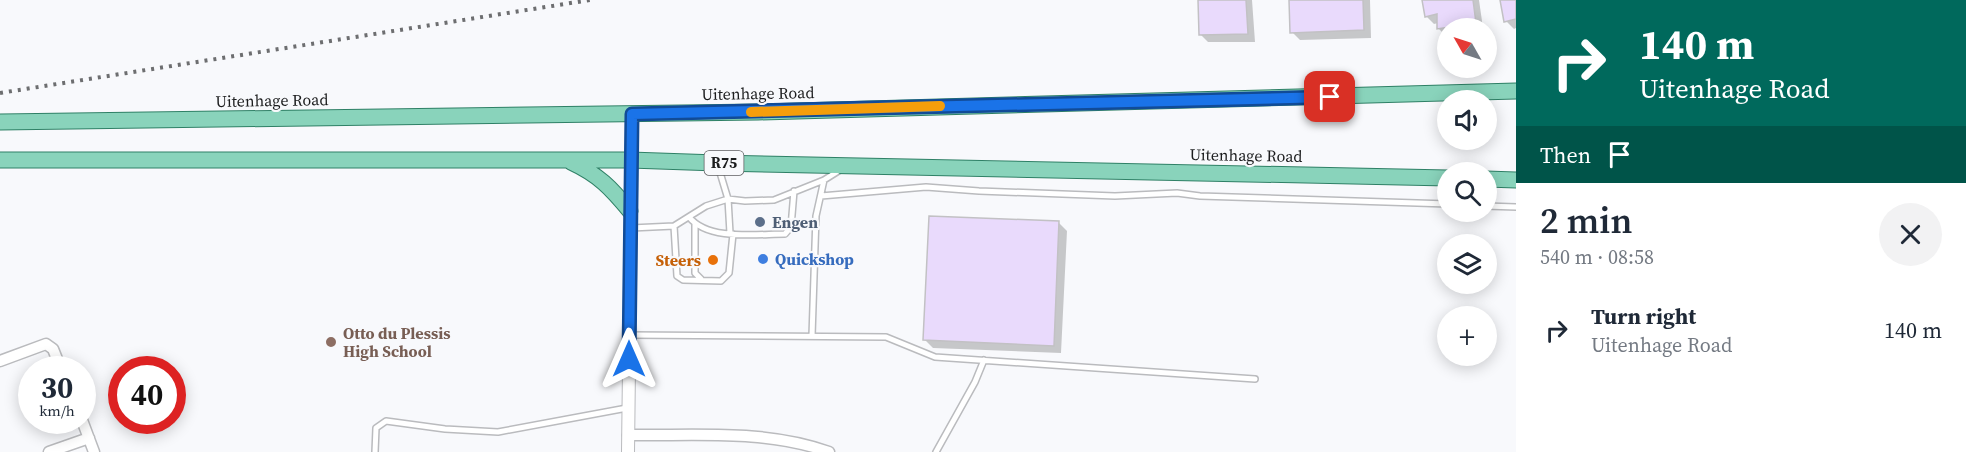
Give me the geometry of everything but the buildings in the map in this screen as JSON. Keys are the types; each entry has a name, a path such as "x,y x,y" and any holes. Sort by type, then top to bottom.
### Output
{"main road":[{"name":"Uitenhage Road","path":"0,122 632,114 1516,91"},
{"name":"Uitenhage Road","path":"0,160 630,160 1437,178"},
{"path":"566,160 596,175 608,184 630,211"},
{"path":"1497,179 1516,180"}],"street":[{"path":"628,452 632,114"},
{"path":"0,361 44,344 53,349 56,356"},
{"path":"87,434 94,452"},
{"path":"628,435 764,437 829,452"},
{"path":"49,452 89,438"}],"lane":[{"path":"674,226 676,276 683,280 721,280 729,273 731,234 728,199 717,163"},
{"path":"630,228 674,226 706,206 728,199 774,200 824,180 846,166"},
{"path":"812,336 816,216 824,180"},
{"path":"821,196 926,187 979,191 1115,195 1177,193 1200,196 1437,204"},
{"path":"688,217 695,224 711,231 731,234 785,234 791,227 794,213 794,191"},
{"path":"1497,206 1516,207"},
{"path":"695,224 695,273 702,280"},
{"path":"629,336 886,337 935,357 1255,379"},
{"path":"936,452 970,392 984,360"},
{"path":"375,452 376,429 386,422 498,432 629,407"}],"railway":[{"path":"0,93 590,0"}],"slow traffic":[{"path":"751,112 940,106"}],"place":[{"name":"Engen","path":"760,222"},
{"name":"Quickshop","path":"763,259"},
{"name":"Steers","path":"713,260"},
{"name":"Otto du Plessis High School","path":"331,342"}],"route":[{"path":"629,359 632,114 1330,97"}]}
